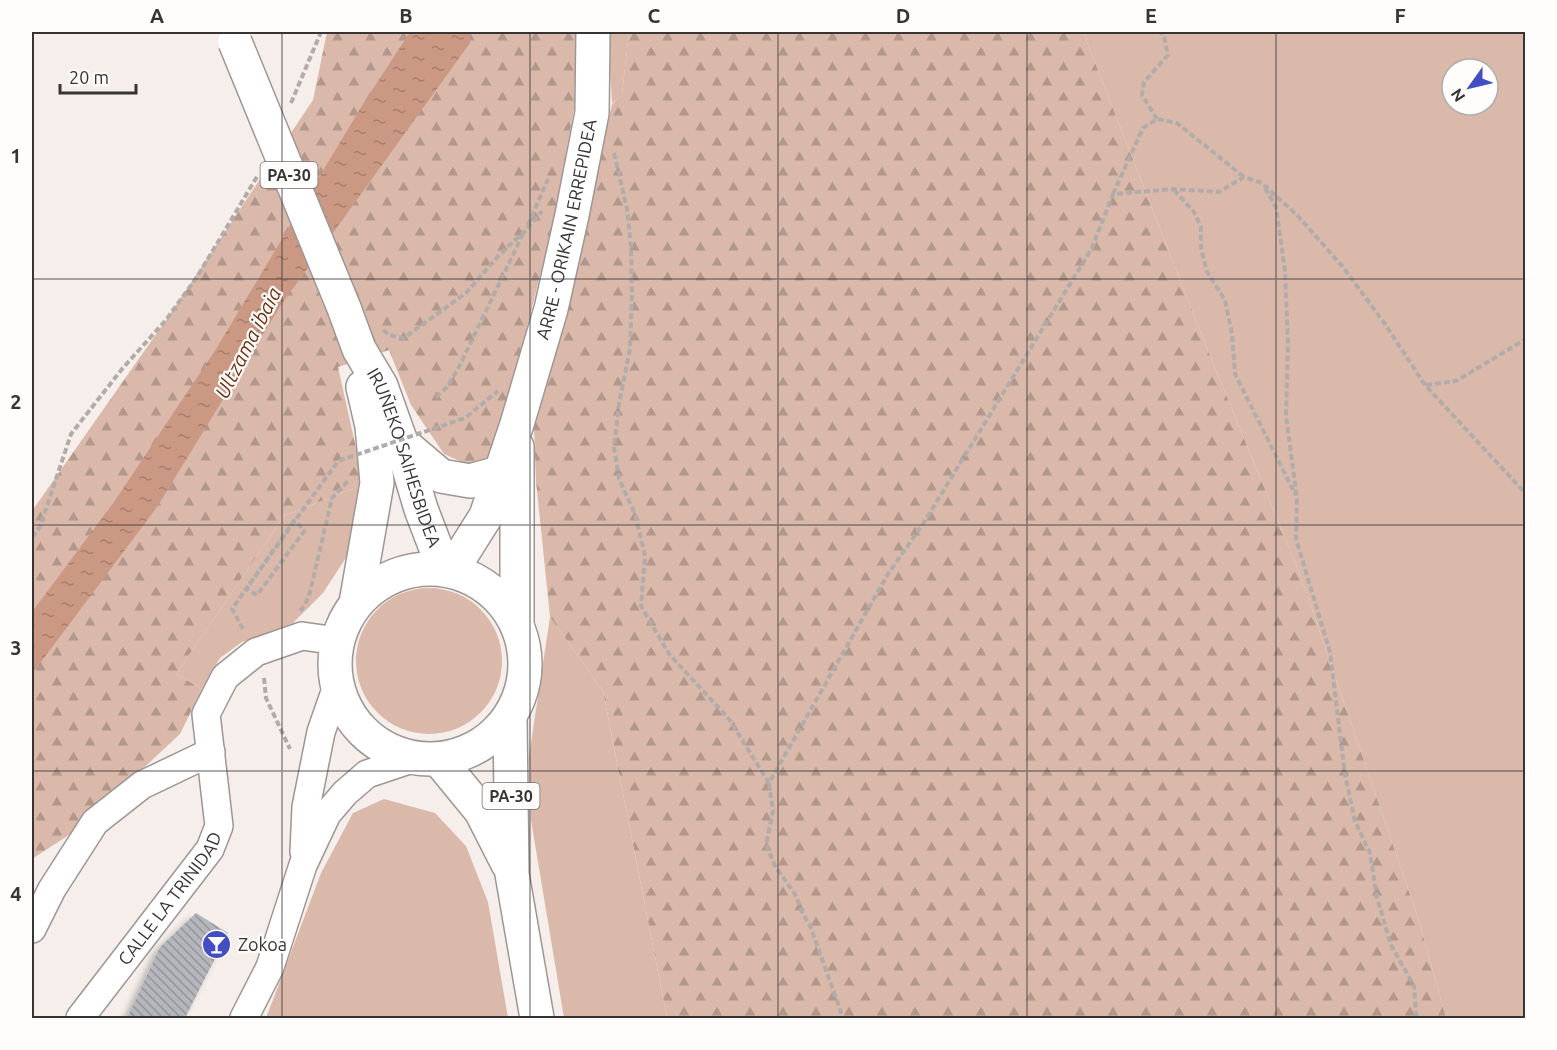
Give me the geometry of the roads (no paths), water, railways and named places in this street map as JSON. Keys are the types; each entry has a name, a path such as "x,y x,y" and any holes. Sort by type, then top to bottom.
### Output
{"main road":[{"name":"ARRE - ORIKAIN ERREPIDEA","path":"448,570 486,516 517,424 551,309 592,113 593,32"},
{"name":"IRUÑEKO SAIHESBIDEA","path":"232,37 344,308 367,337 421,509 448,570"},
{"name":"IRUÑEKO SAIHESBIDEA","path":"356,603 377,483 372,426 364,392 367,337"},
{"name":"ARRE - ORIKAIN ERREPIDEA","path":"517,424 517,622"},
{"path":"401,442 441,476 470,481 499,473"},
{"name":"PA-30","path":"512,874 481,811 426,760 378,745 352,719 337,686 335,663 337,640 345,621 356,603 374,586 395,574 419,569 448,570 483,584 517,622 526,671 510,719 512,874 537,1018"},
{"path":"426,760 478,747 510,719"}],"street":[{"name":"CALLE LA TRINIDAD","path":"80,1018 210,849 219,826 206,714 225,677 256,652 302,636 337,640"},
{"path":"303,866 306,807 321,732 337,686"},
{"path":"32,929 52,889 95,822 142,784 210,752"},
{"path":"244,1018 270,967 303,866 327,814 367,774 426,760"}],"water":[{"name":"Ultzama ibaia","path":"410,32 470,32 470,43 281,305 157,507 32,674 32,612 114,502 216,349 363,104"}],"place":[{"name":"Zokoa","path":"217,945"}]}
